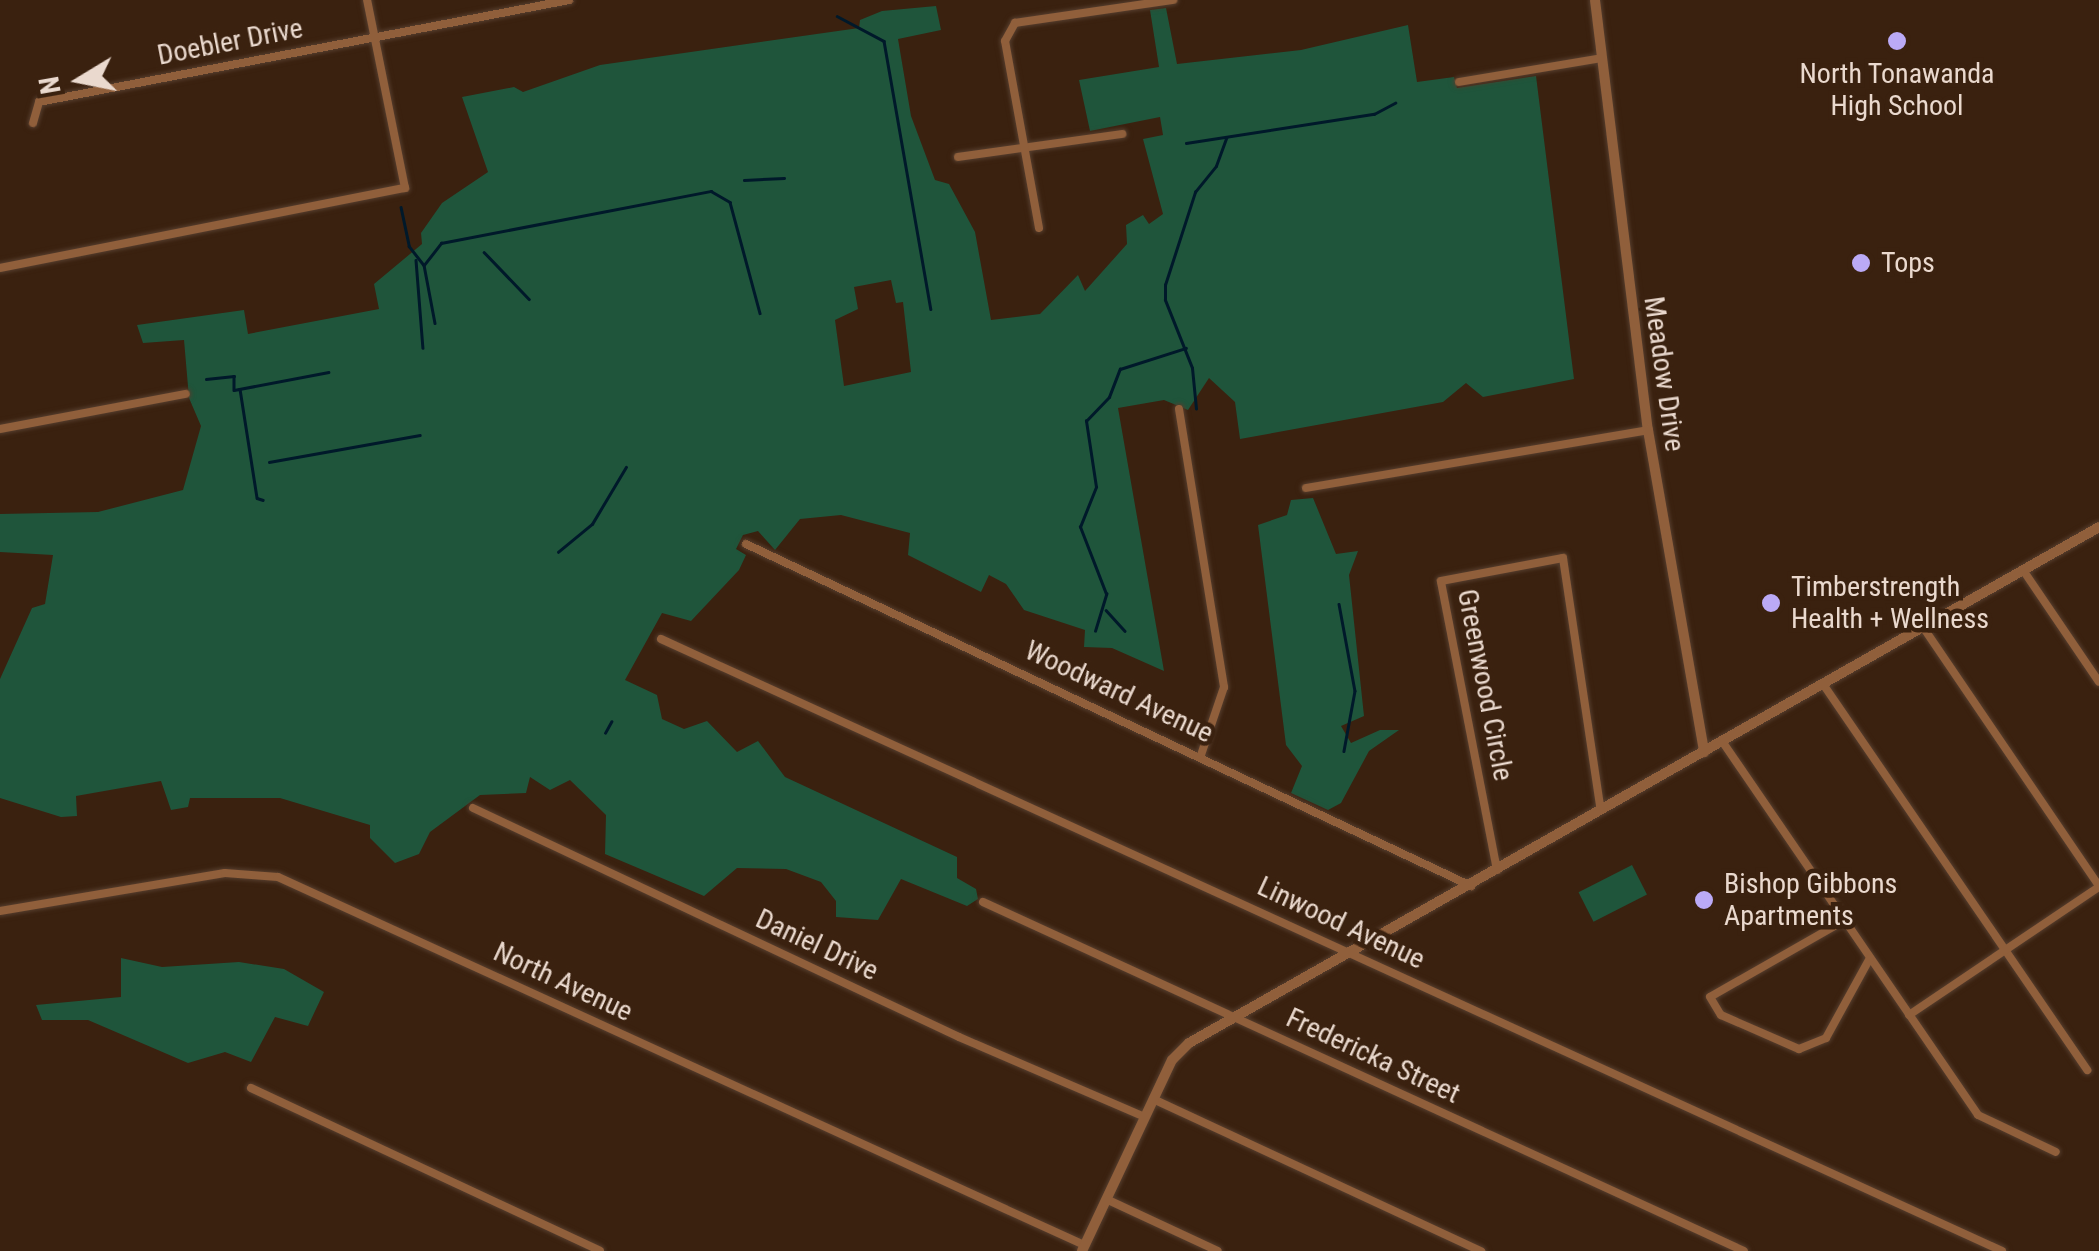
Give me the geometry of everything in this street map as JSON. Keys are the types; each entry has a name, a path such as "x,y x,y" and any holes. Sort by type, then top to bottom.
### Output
{"street":[{"path":"0,268 405,188 367,0"},
{"name":"Doebler Drive","path":"34,123 39,102 569,0"},
{"path":"1039,228 1005,40 1015,23 1172,0"},
{"name":"Meadow Drive","path":"1594,0 1648,430 1704,752"},
{"path":"1459,82 1602,58"},
{"path":"958,157 1122,134"},
{"path":"0,429 186,394"},
{"path":"1179,408 1224,686 1201,755"},
{"path":"1306,488 1648,430"},
{"path":"1083,1248 1172,1060 1188,1043 1470,886 1600,806 1704,752 2099,527"},
{"name":"Woodward Avenue","path":"746,544 1201,755 1470,886"},
{"name":"Greenwood Circle","path":"1497,870 1441,580 1563,558 1600,806"},
{"path":"2023,570 2099,682"},
{"path":"1909,1014 2099,886 1923,628"},
{"name":"Linwood Avenue","path":"661,639 2002,1251"},
{"path":"1822,684 2088,1070"},
{"path":"1722,741 1978,1115 2056,1152"},
{"name":"Daniel Drive","path":"473,808 959,1037 1145,1117"},
{"name":"North Avenue","path":"0,911 225,873 278,877 1083,1248"},
{"name":"Fredericka Street","path":"983,902 1744,1251"},
{"path":"1845,920 1710,997 1721,1015 1799,1049 1826,1038 1870,958"},
{"path":"251,1088 600,1251"},
{"path":"1153,1099 1481,1251"},
{"path":"1106,1199 1218,1251"}],"green space":[{"path":"936,6 941,30 898,39 911,116 935,180 949,184 975,232 991,320 1040,314 1078,275 1085,291 1127,244 1126,225 1143,215 1149,224 1163,214 1143,139 1163,135 1160,117 1090,131 1079,80 1159,67 1150,10 1166,8 1177,64 1301,50 1408,25 1417,82 1454,77 1457,88 1536,76 1574,379 1483,397 1466,383 1443,402 1240,439 1235,402 1209,378 1188,410 1164,400 1118,408 1164,671 1112,648 1084,647 1085,630 1024,610 1006,584 989,575 981,592 908,555 910,533 841,515 800,519 775,550 758,531 743,535 736,549 746,555 739,570 691,621 662,613 625,680 657,695 662,719 684,729 707,721 737,752 758,741 785,777 957,857 957,878 976,889 978,899 967,906 901,879 878,920 836,917 836,901 821,882 786,869 737,868 704,896 605,854 606,815 570,780 550,790 530,777 526,793 480,795 430,832 419,854 395,863 370,838 370,825 280,798 190,798 188,807 171,810 161,781 76,796 77,816 61,817 0,798 0,679 32,608 45,604 53,555 0,552 0,514 98,512 183,490 201,426 189,398 184,340 143,343 137,325 244,310 248,334 379,309 374,284 422,244 421,233 442,203 488,172 462,97 514,87 523,92 600,65 859,28 860,20 882,11","holes":["891,280 896,303 903,302 911,372 844,386 835,320 858,309 854,287"]},
{"path":"1313,498 1336,554 1358,551 1349,575 1364,716 1341,726 1351,743 1380,730 1399,730 1369,751 1341,803 1328,810 1291,793 1302,766 1286,745 1258,525 1287,515 1291,500"},
{"path":"1632,865 1647,894 1594,922 1579,892"},
{"path":"121,958 162,967 239,962 284,969 324,992 308,1026 275,1017 251,1062 225,1052 188,1063 88,1020 42,1020 36,1005 121,997"}],"waterway":[{"path":"837,16 884,41 931,309"},
{"path":"1186,143 1374,114 1395,103"},
{"path":"1196,409 1192,368 1165,300 1165,285 1195,192 1216,166 1226,138"},
{"path":"744,180 784,178"},
{"path":"424,265 441,243 711,191 730,202 760,313"},
{"path":"401,207 409,246 424,265 435,323"},
{"path":"484,252 529,299"},
{"path":"416,260 423,348"},
{"path":"1095,631 1106,594 1080,527 1096,487 1086,421 1109,397 1120,369 1186,348"},
{"path":"206,379 234,376 234,390 328,372"},
{"path":"240,389 257,498 263,500"},
{"path":"269,462 420,435"},
{"path":"558,552 592,524 626,467"},
{"path":"1339,604 1355,691 1344,751"},
{"path":"1106,610 1125,631"},
{"path":"605,733 611,722"}],"place":[{"name":"North Tonawanda High School","path":"1897,41"},
{"name":"Tops","path":"1861,263"},
{"name":"Timberstrength Health + Wellness","path":"1771,603"},
{"name":"Bishop Gibbons Apartments","path":"1704,900"}]}
